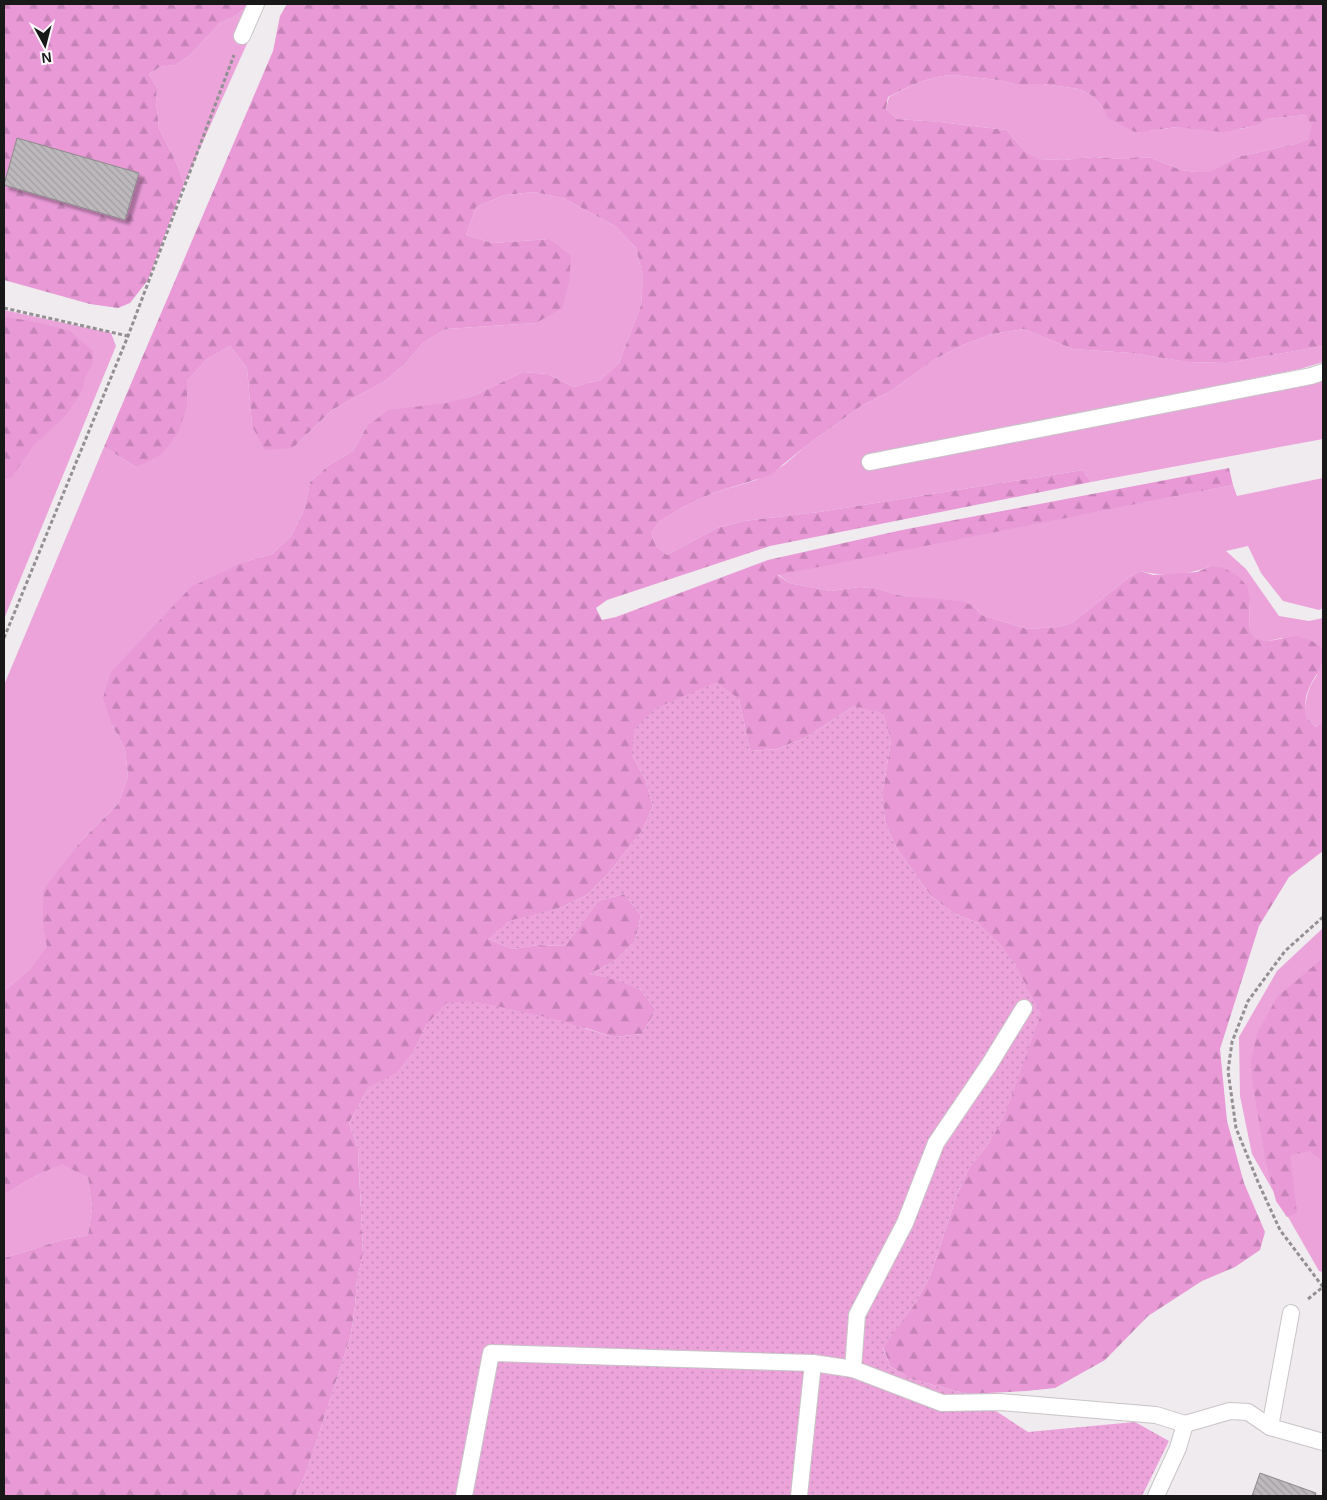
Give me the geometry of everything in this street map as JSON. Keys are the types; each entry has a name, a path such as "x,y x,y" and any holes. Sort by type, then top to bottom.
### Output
{"lane":[{"path":"242,36 256,4"},
{"path":"870,462 1311,376 1323,372"},
{"path":"852,1369 857,1316 905,1223 936,1143 989,1065 1024,1008"},
{"path":"1270,1427 1291,1313"},
{"path":"464,1496 491,1353 813,1363 852,1369 942,1403 1000,1402 1156,1415 1185,1424 1230,1410 1248,1412 1270,1427 1323,1442"},
{"path":"799,1496 813,1363"},
{"path":"1156,1496 1178,1448 1185,1424"}],"path":[{"path":"4,638 128,336 242,36"},
{"path":"4,308 128,336"},
{"path":"1323,918 1285,951 1248,1001 1232,1042 1228,1071 1236,1128 1258,1182 1280,1230 1323,1286"}],"shaded area":[{"path":"245,4 263,4 263,8 184,184 178,166 159,128 156,102 157,88 149,74 160,67 175,65 189,56 220,23 234,17 245,8"},
{"path":"954,75 998,80 1014,84 1043,84 1079,89 1091,95 1102,106 1109,118 1149,131 1177,127 1205,130 1241,129 1254,126 1267,119 1306,115 1313,126 1308,139 1295,144 1237,157 1211,172 1196,172 1181,170 1152,158 1036,159 1025,151 1006,130 897,119 886,109 889,97 904,89 920,82"},
{"path":"534,192 563,198 615,226 636,248 643,277 641,305 619,363 600,380 574,387 548,374 523,372 473,396 367,426 353,451 329,465 310,482 304,510 291,536 272,554 244,562 112,725 125,749 128,776 118,804 79,843 45,889 42,920 48,947 30,969 4,991 4,685 104,447 136,467 187,406 187,381 206,360 230,346 247,368 252,426 293,448 332,410 385,381 405,364 423,343 446,329 536,323 549,239 492,243 466,235 476,207 505,195"},
{"path":"4,310 111,333 116,346 4,619"},
{"path":"1024,329 1073,349 1131,353 1189,362 1227,363 1323,346 1323,362 1300,369 865,457 862,466 875,467 1323,378 1323,439 1091,482 1083,470 819,512 744,521 717,528 667,555 656,546 651,533 659,522 683,507 713,493 756,480 784,465 806,446 861,406 889,392 937,358 963,345 992,334"},
{"path":"1323,478 1323,608 1319,610 1283,601 1261,573 1248,546 1226,551 1246,569 1279,616 1309,621 1323,618 1323,721 1316,727 1306,717 1306,699 1317,675 1282,638 1268,641 1254,640 1249,627 1250,599 1211,566 1176,574 1157,574 1140,571 1127,579 1072,623 1058,627 1027,629 982,615 972,605 902,596 875,588 859,587 831,591 789,583 778,574 1233,485 1237,496"},
{"path":"717,682 739,699 750,751 777,749 805,738 854,706 884,713 891,740 882,796 885,822 897,849 931,896 953,913 978,923 999,942 1015,964 1041,1014 1004,1118 989,1143 969,1168 957,1195 930,1276 916,1302 883,1348 890,1366 911,1379 968,1394 998,1393 996,1411 1028,1432 1135,1422 1169,1441 1142,1496 295,1496 306,1473 351,1334 357,1280 363,1253 358,1149 349,1123 368,1088 396,1073 413,1053 427,1024 446,1003 474,1001 559,1020 613,1037 642,1034 656,1010 640,989 590,974 615,961 635,941 641,915 624,894 598,901 565,946 538,945 513,949 488,939 508,921 562,907 587,895 607,875 642,831 653,806 645,779 632,755 634,729 656,708"},
{"path":"1323,928 1323,1272 1319,1271 1252,1154 1240,1096 1239,1037 1277,971"},
{"path":"62,1163 88,1178 92,1208 88,1235 62,1240 4,1258 4,1195 37,1175"}],"green space":[{"path":"4,4 245,4 245,8 234,17 220,23 189,56 175,65 160,67 149,74 157,88 156,102 159,128 178,166 184,184 148,280 130,303 118,308 90,304 4,280"},
{"path":"287,4 1323,5 1323,346 1227,363 1188,362 1131,353 1073,349 1024,329 992,334 963,345 937,358 889,392 861,406 770,475 713,493 683,507 659,522 651,533 656,546 667,555 717,528 744,521 819,512 1083,470 1091,482 770,546 607,600 596,608 602,620 616,617 768,560 902,530 1229,468 1233,485 778,575 789,583 831,591 859,587 875,588 902,596 960,601 972,605 982,615 1027,629 1058,627 1072,623 1127,579 1140,571 1153,575 1197,572 1211,566 1224,568 1238,576 1247,586 1250,599 1249,627 1254,639 1268,641 1297,636 1312,641 1323,649 1321,664 1306,697 1306,717 1316,727 1323,721 1323,851 1289,877 1259,926 1220,1049 1227,1121 1244,1183 1265,1232 1260,1250 1235,1267 1202,1281 1148,1316 1105,1360 1055,1388 968,1394 911,1379 890,1366 883,1347 916,1302 930,1276 957,1195 969,1168 989,1143 1027,989 1015,964 978,923 953,913 931,896 897,849 885,822 882,796 891,740 854,706 805,738 777,749 750,751 739,699 632,755 645,779 653,806 642,831 607,875 587,895 562,907 536,915 488,939 513,949 538,945 565,946 598,901 624,894 641,915 635,941 615,961 590,974 615,979 640,989 656,1010 642,1034 613,1037 586,1028 427,1024 413,1053 396,1074 368,1088 349,1123 358,1149 363,1254 357,1280 351,1334 306,1473 295,1496 4,1496 4,1258 62,1240 88,1235 92,1208 88,1178 62,1164 37,1175 4,1195 4,991 30,969 47,947 42,920 44,889 79,843 118,804 128,776 125,749 112,725 103,698 111,672 191,587 244,562 272,554 291,536 304,510 310,482 329,465 353,451 367,426 389,410 446,403 473,396 523,372 548,374 574,387 600,380 619,363 641,305 643,277 636,248 615,226 563,198 534,192 505,195 476,207 466,235 492,243 549,239 571,256 569,283 562,308 536,323 446,329 423,343 405,364 385,381 332,410 293,448 265,450 252,426 247,368 230,346 206,360 187,381 187,406 178,433 161,455 136,467 104,447 273,51 280,16","holes":["954,75 998,80 1014,84 1043,84 1079,89 1091,95 1102,106 1108,118 1135,132 1177,127 1223,132 1255,126 1267,119 1306,115 1312,126 1308,139 1295,144 1237,157 1210,172 1196,172 1181,170 1152,158 1094,157 1064,160 1037,159 1025,151 1006,130 897,119 886,109 888,97 912,85 936,77"]},
{"path":"4,317 31,321 70,331 93,351 92,365 85,377 82,391 66,415 33,446 11,478 4,477"},
{"path":"1323,958 1323,1161 1310,1151 1290,1155 1297,1213 1287,1217 1276,1201 1266,1163 1253,1086 1251,1061 1257,1034 1277,997"}],"building":[{"path":"17,138 139,173 125,220 4,185"},
{"path":"1260,1473 1316,1493 1315,1496 1252,1496"}]}
